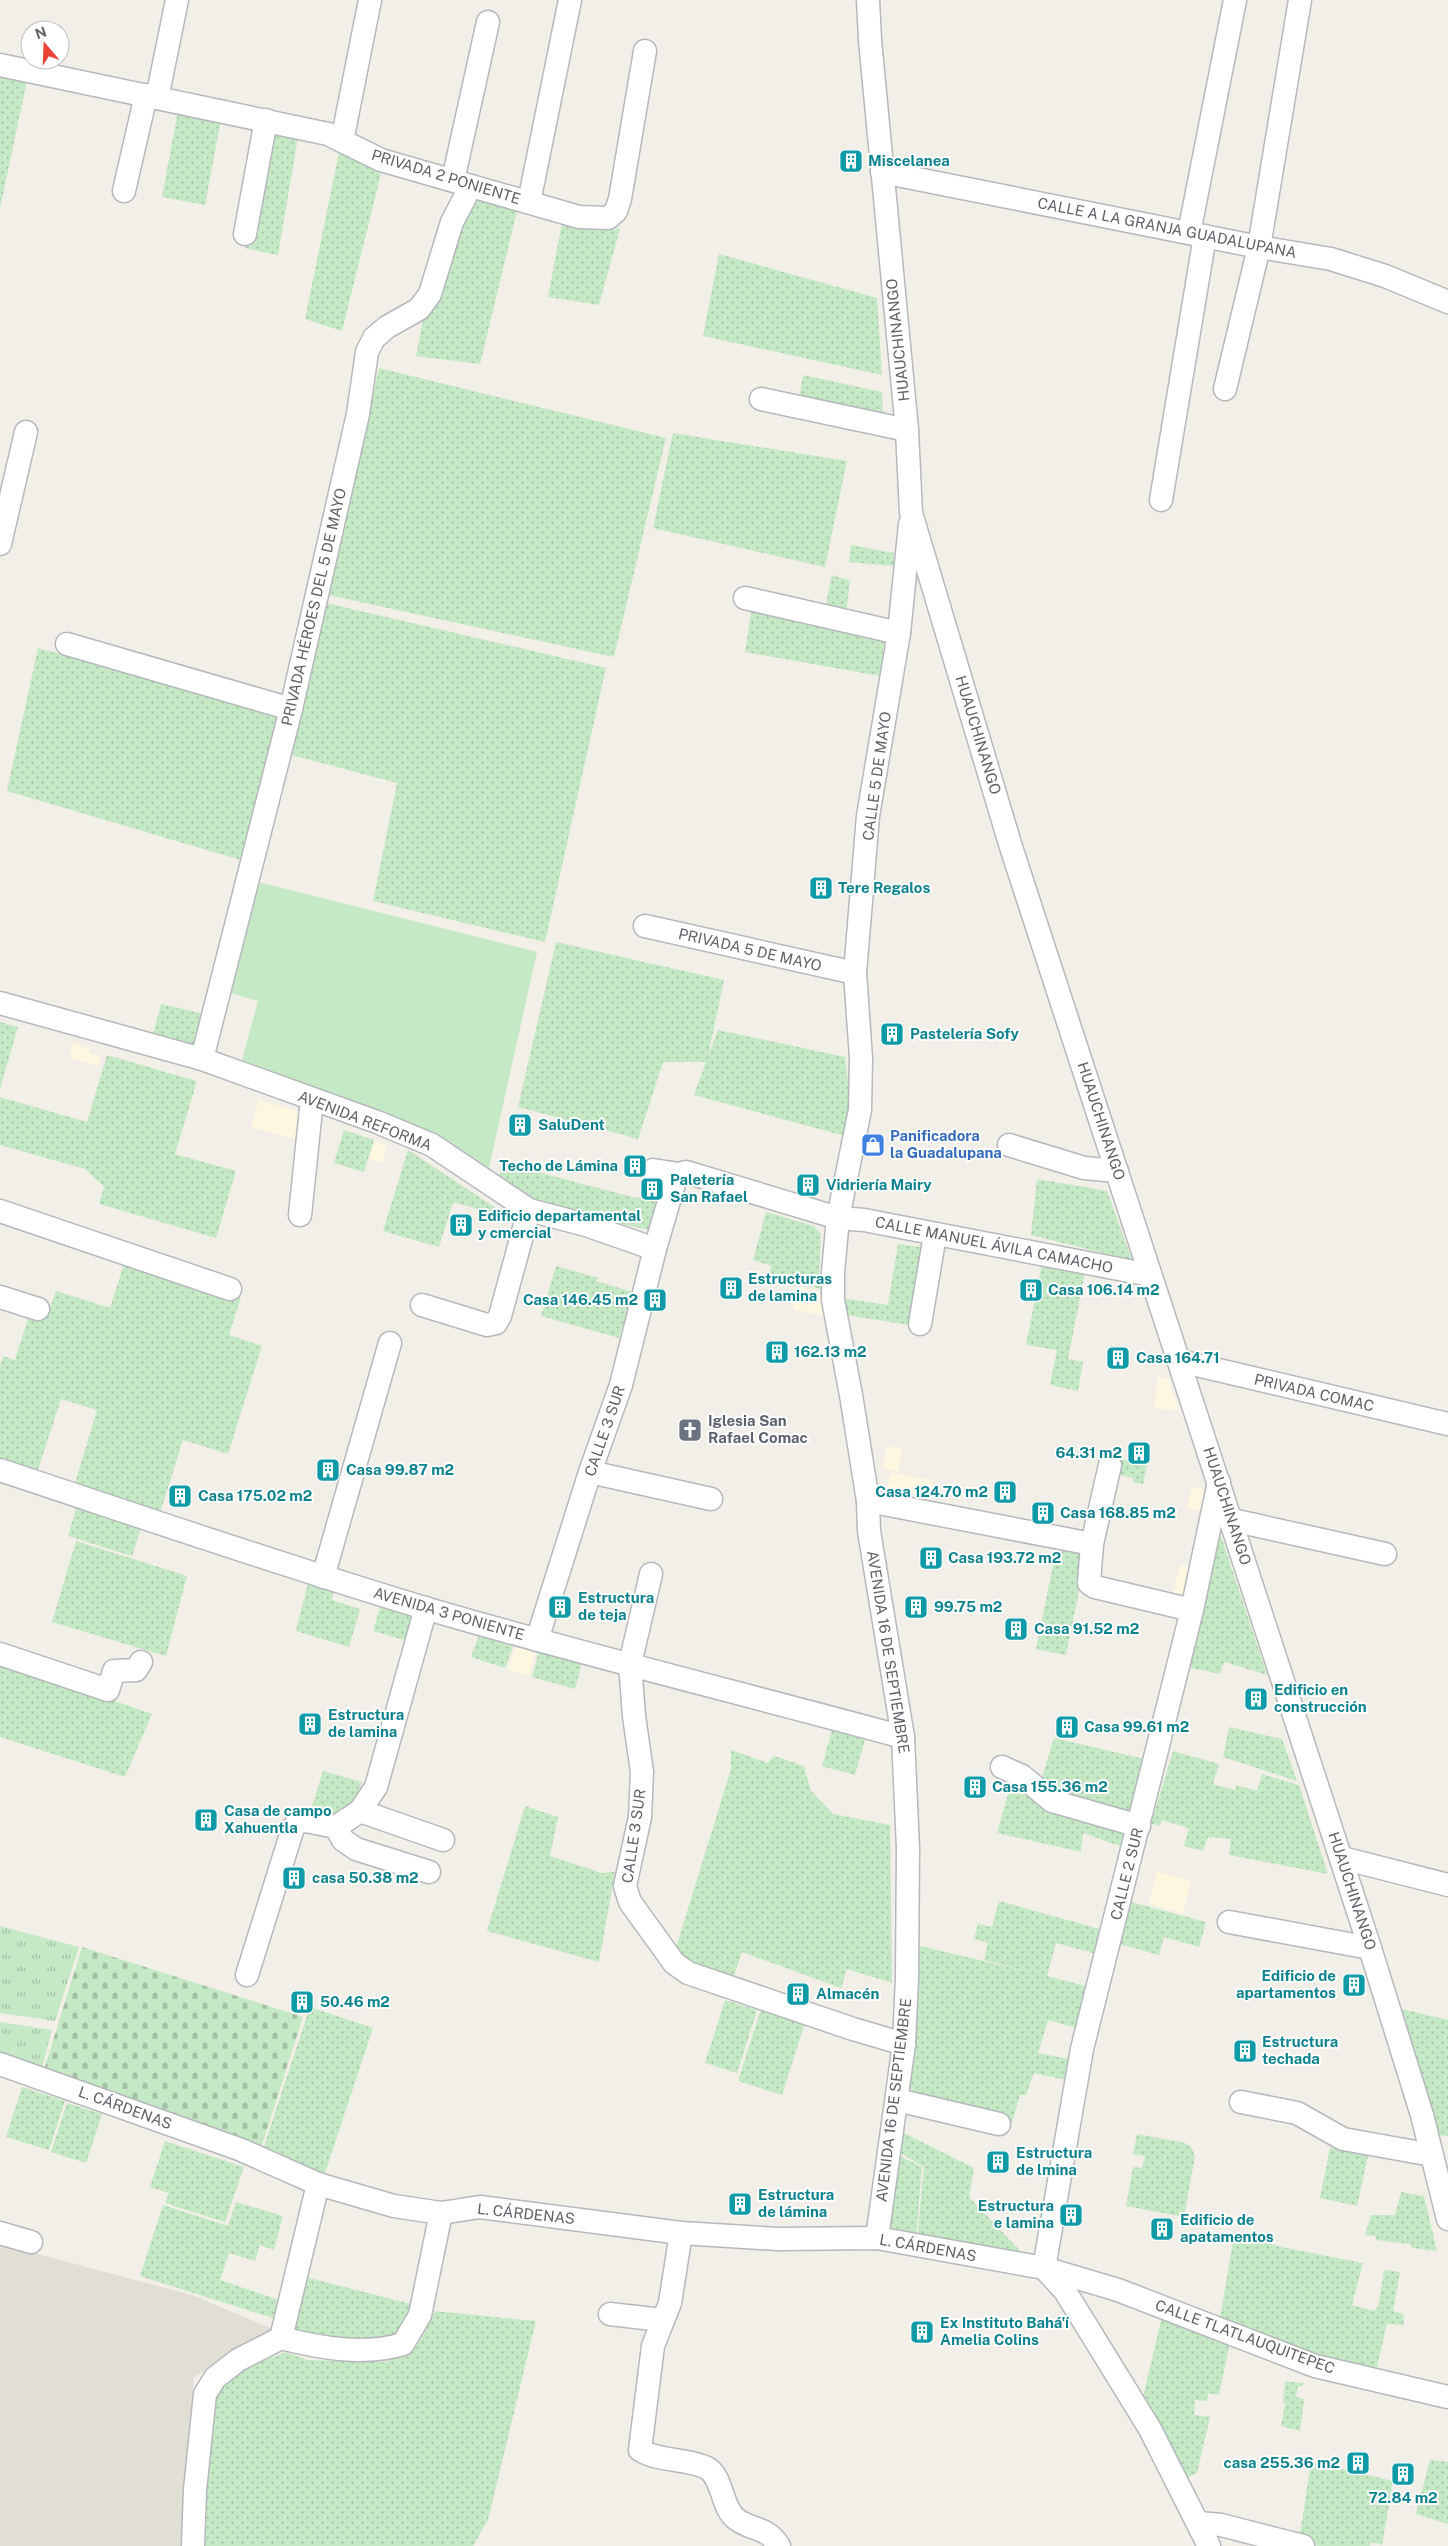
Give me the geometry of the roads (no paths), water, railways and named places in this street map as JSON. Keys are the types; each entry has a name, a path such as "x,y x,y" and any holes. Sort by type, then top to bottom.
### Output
{"street":[{"path":"124,191 152,96 177,0"},
{"path":"342,141 370,0"},
{"path":"529,202 570,0"},
{"name":"HUAUCHINANGO","path":"868,0 882,172 907,430 911,513 1011,847 1342,1858 1432,2155 1448,2219"},
{"path":"1161,500 1197,234 1235,0"},
{"path":"1225,389 1259,247 1300,0"},
{"name":"PRIVADA HÉROES DEL 5 DE MAYO","path":"202,1059 291,709 353,436 367,352 374,338 387,327 419,308 430,294 462,183 488,22"},
{"name":"PRIVADA 2 PONIENTE","path":"0,65 328,134 381,160 578,217 608,218 616,211 620,199 645,51"},
{"path":"245,234 266,120"},
{"name":"CALLE A LA GRANJA GUADALUPANA","path":"882,172 1259,247 1331,259 1385,276 1448,302"},
{"path":"760,399 907,430"},
{"path":"0,544 26,432"},
{"name":"CALLE 5 DE MAYO","path":"838,1218 860,1110 861,1058 855,973 868,816 899,632 911,513"},
{"path":"745,598 899,632"},
{"path":"67,644 291,709"},
{"name":"PRIVADA 5 DE MAYO","path":"645,926 855,973"},
{"name":"AVENIDA REFORMA","path":"0,1003 202,1059 377,1122 432,1145 529,1210 586,1225 655,1248"},
{"path":"300,1215 312,1099"},
{"path":"1009,1145 1084,1168 1117,1171"},
{"path":"653,1170 679,1174 686,1172 838,1218"},
{"path":"655,1248 676,1177 679,1174"},
{"path":"422,1306 487,1325 496,1323 500,1316 529,1210"},
{"path":"0,1211 230,1290"},
{"name":"CALLE MANUEL ÁVILA CAMACHO","path":"838,1218 864,1220 1150,1275"},
{"name":"AVENIDA 16 DE SEPTIEMBRE","path":"838,1218 833,1300 851,1395 868,1501 869,1531 904,1737 908,1848 908,1978 904,2044 877,2238"},
{"path":"920,1324 935,1235"},
{"name":"CALLE 3 SUR","path":"537,1640 590,1472 621,1385 655,1248"},
{"path":"0,1297 38,1309"},
{"path":"323,1577 390,1342"},
{"name":"PRIVADA COMAC","path":"1180,1361 1448,1424"},
{"path":"1110,1465 1092,1544 1089,1583 1095,1587 1192,1610"},
{"name":"AVENIDA 3 PONIENTE","path":"0,1470 323,1577 426,1608 537,1640 904,1737"},
{"path":"590,1472 711,1499"},
{"name":"CALLE 2 SUR","path":"1044,2268 1082,2049 1192,1610 1219,1481"},
{"path":"868,1501 1092,1544"},
{"path":"1232,1520 1385,1554"},
{"name":"CALLE 3 SUR","path":"651,1574 630,1664 634,1716 642,1772 640,1817 625,1886 630,1902 674,1962 688,1973 853,2029 904,2044"},
{"path":"246,1975 293,1828 297,1822 306,1821 336,1827 360,1811 376,1787 426,1608"},
{"path":"0,1654 108,1690 114,1671 136,1670 141,1662"},
{"path":"1002,1767 1022,1776 1052,1801 1139,1826"},
{"path":"360,1811 443,1840"},
{"path":"336,1827 343,1840 356,1849 429,1872"},
{"path":"1342,1858 1448,1885"},
{"path":"1229,1922 1370,1948"},
{"name":"L. CÁRDENAS","path":"0,2064 239,2149 318,2184 394,2206 441,2213 480,2206 681,2233 778,2239 877,2238 1044,2268"},
{"path":"897,2100 999,2124"},
{"path":"1241,2102 1297,2113 1343,2139 1432,2155"},
{"path":"282,2338 318,2184"},
{"path":"193,2546 195,2490 205,2394 215,2378 238,2360 282,2338 313,2347 382,2351 403,2344 420,2315 441,2213"},
{"path":"0,2233 31,2242"},
{"path":"681,2233 670,2303 653,2346 640,2450 708,2468 717,2481 725,2502 735,2518 772,2535 780,2546"},
{"path":"1044,2268 1065,2291 1150,2429 1209,2546"},
{"name":"CALLE TLATLAUQUITEPEC","path":"1044,2268 1118,2290 1315,2366 1448,2397"},
{"path":"610,2314 662,2320"},
{"path":"1199,2523 1220,2525 1303,2546"}],"place":[{"name":"Miscelanea","path":"851,161"},
{"name":"Tere Regalos","path":"821,888"},
{"name":"Pastelería Sofy","path":"892,1034"},
{"name":"SaluDent","path":"520,1125"},
{"name":"Panificadora la Guadalupana","path":"873,1145"},
{"name":"Techo de Lámina","path":"635,1166"},
{"name":"Vidriería Mairy","path":"808,1185"},
{"name":"Paletería San Rafael","path":"652,1189"},
{"name":"Edificio departamental y cmercial","path":"461,1225"},
{"name":"Estructuras de lamina","path":"731,1288"},
{"name":"Casa 106.14 m2","path":"1031,1290"},
{"name":"Casa 146.45 m2","path":"655,1300"},
{"name":"162.13 m2","path":"777,1352"},
{"name":"Casa 164.71","path":"1118,1358"},
{"name":"Iglesia San Rafael Comac","path":"690,1430"},
{"name":"64.31 m2","path":"1139,1453"},
{"name":"Casa 99.87 m2","path":"328,1470"},
{"name":"Casa 124.70 m2","path":"1005,1492"},
{"name":"Casa 175.02 m2","path":"180,1496"},
{"name":"Casa 168.85 m2","path":"1043,1513"},
{"name":"Casa 193.72 m2","path":"931,1558"},
{"name":"Estructura de teja","path":"560,1607"},
{"name":"99.75 m2","path":"916,1607"},
{"name":"Casa 91.52 m2","path":"1016,1629"},
{"name":"Edificio en construcción","path":"1256,1699"},
{"name":"Estructura de lamina","path":"310,1724"},
{"name":"Casa 99.61 m2","path":"1067,1727"},
{"name":"Casa 155.36 m2","path":"975,1787"},
{"name":"Casa de campo Xahuentla","path":"206,1820"},
{"name":"casa 50.38 m2","path":"294,1878"},
{"name":"Edificio de apartamentos","path":"1354,1985"},
{"name":"Almacén","path":"798,1994"},
{"name":"50.46 m2","path":"302,2002"},
{"name":"Estructura techada","path":"1245,2051"},
{"name":"Estructura de lmina","path":"998,2162"},
{"name":"Estructura de lámina","path":"740,2204"},
{"name":"Estructura e lamina","path":"1071,2215"},
{"name":"Edificio de apatamentos","path":"1162,2229"},
{"name":"Ex Instituto Bahá'í Amelia Colins","path":"922,2332"},
{"name":"casa 255.36 m2","path":"1358,2463"},
{"name":"72.84 m2","path":"1403,2474"}]}
